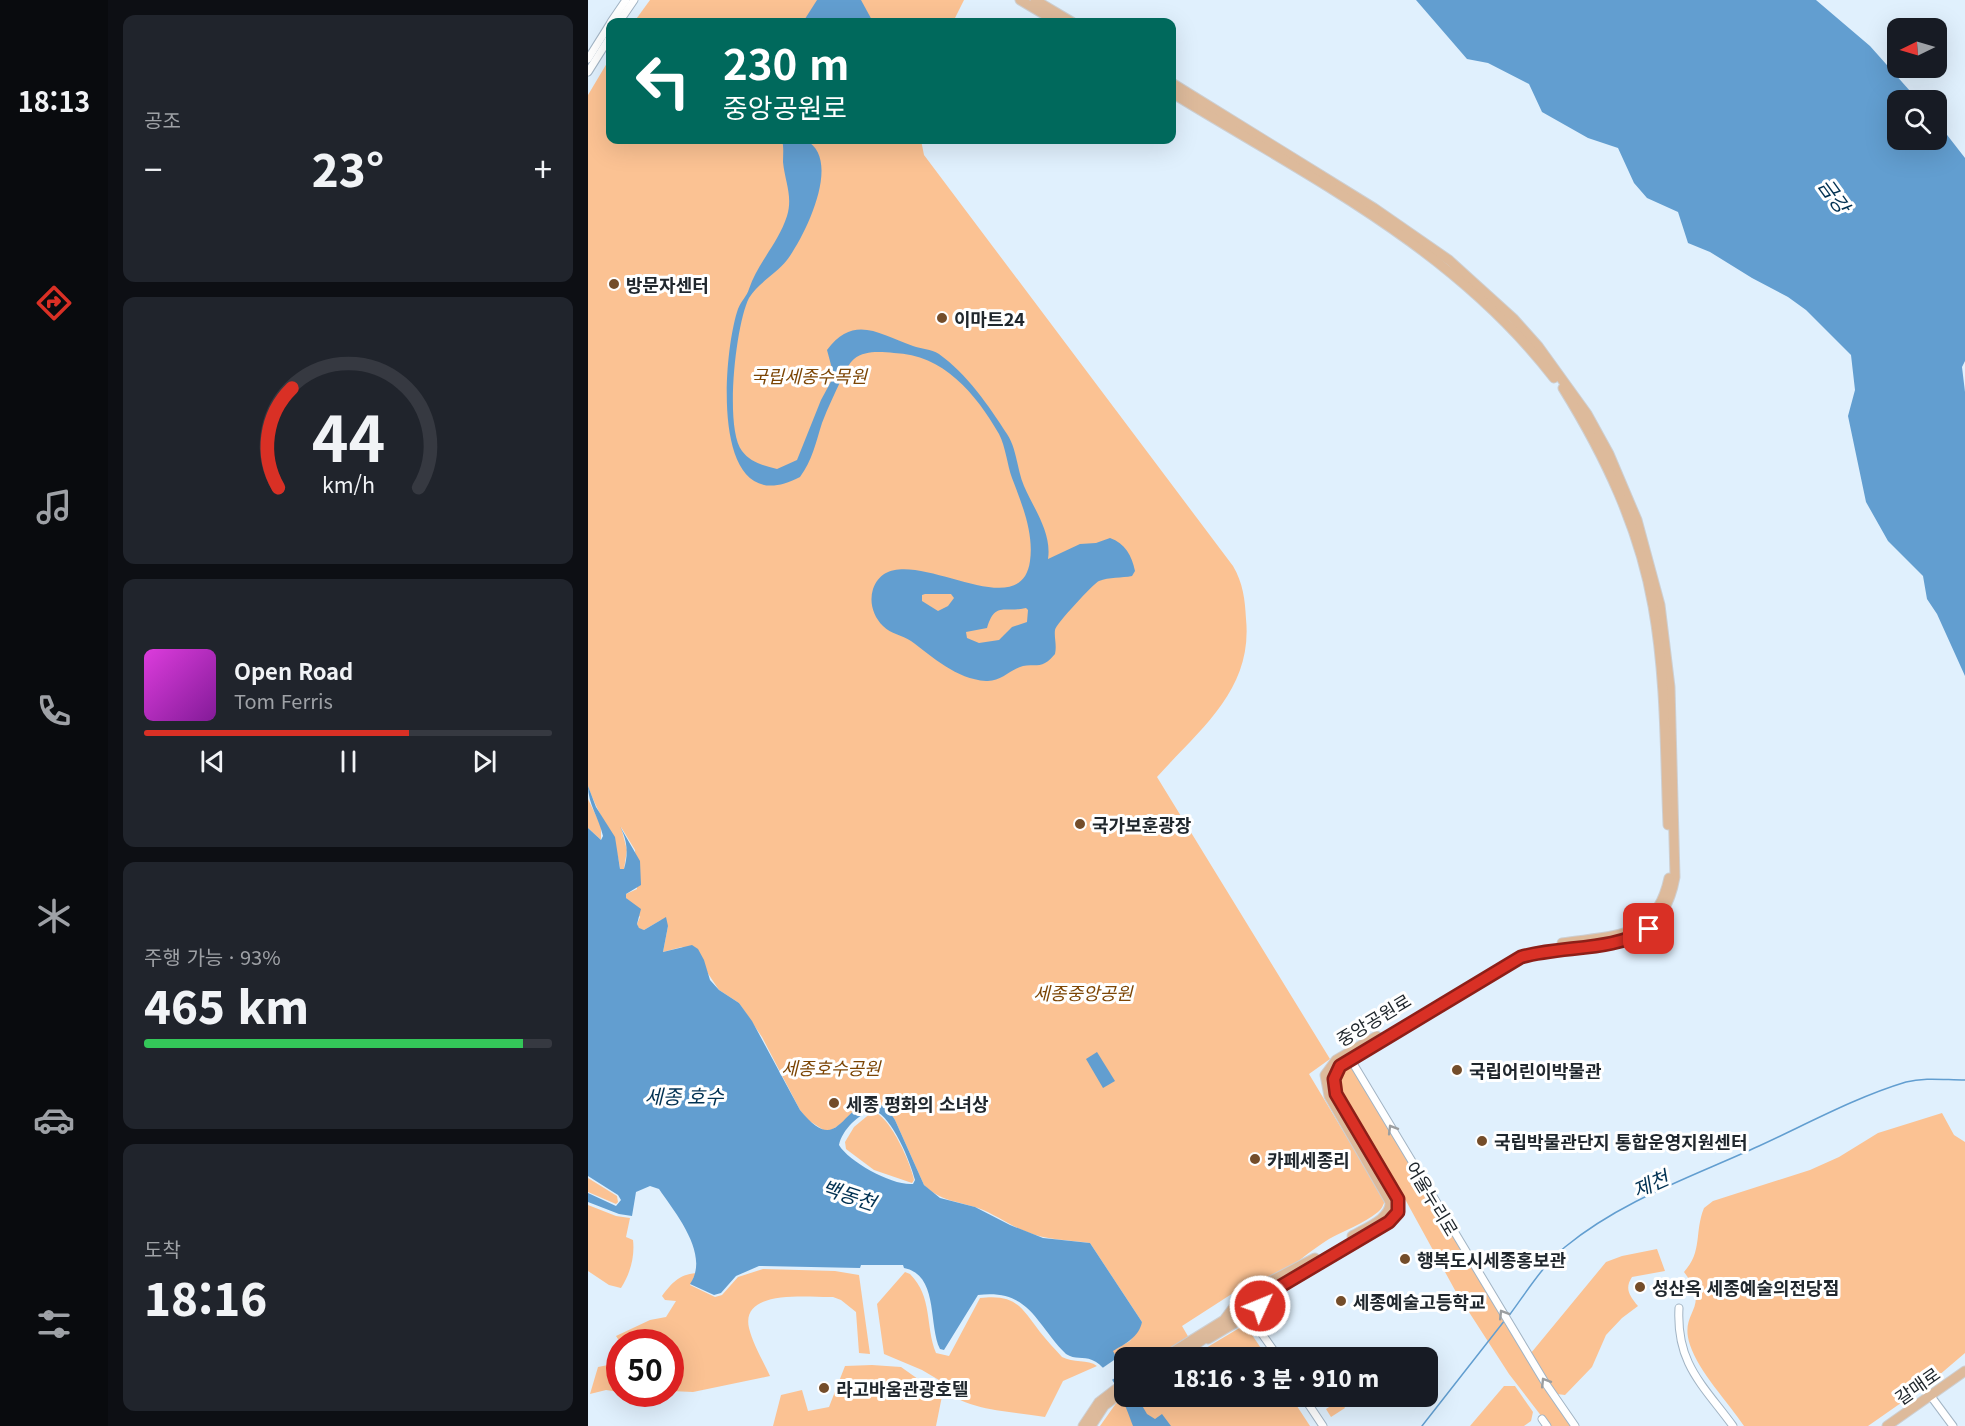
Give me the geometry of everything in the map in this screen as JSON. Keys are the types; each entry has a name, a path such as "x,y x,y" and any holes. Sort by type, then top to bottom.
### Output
{"main road":[{"path":"1020,0 1050,18"},
{"path":"1035,0 1065,18"},
{"path":"1176,85 1365,203 1449,260 1513,318 1568,385 1588,416 1619,476 1637,520 1653,574 1667,655 1672,877 1665,897 1646,927"},
{"path":"1176,95 1370,214 1444,265 1508,322 1562,388 1613,478 1631,522 1646,575 1659,646 1672,852"},
{"name":"중앙공원로","path":"1244,1315 1262,1297 1389,1222 1398,1212 1398,1199 1336,1094 1336,1072 1351,1059 1521,957 1543,951 1616,944 1631,940 1646,927"},
{"name":"중앙공원로","path":"1245,1296 1262,1291 1384,1216 1390,1208 1387,1195 1326,1089 1325,1075 1331,1064 1520,952 1534,947 1616,936 1646,927"},
{"path":"1260,1327 1260,1306 1269,1293"},
{"path":"1181,1347 1224,1320 1245,1296 1253,1300 1260,1327"},
{"path":"1236,1306 1260,1327"},
{"path":"1192,1347 1244,1315"},
{"path":"1203,1340 1240,1320 1260,1327"},
{"name":"갈매로","path":"1887,1426 1965,1371"},
{"path":"1083,1426 1099,1402 1114,1394"},
{"path":"1091,1426 1104,1406 1114,1396"}],"street":[{"path":"614,18 626,0"},
{"path":"622,18 634,0"},
{"path":"588,59 606,31"},
{"path":"588,72 606,43"},
{"name":"어울누리로","path":"1351,1059 1475,1269 1575,1426"},
{"path":"1679,1308 1678,1329 1686,1361 1733,1426"},
{"path":"1260,1327 1272,1347"},
{"path":"1930,1395 1953,1426"},
{"path":"1310,1407 1323,1426"}],"green space":[{"path":"650,0 964,0 955,18 637,18"},
{"path":"606,65 606,144 922,144 924,155 1233,566 1239,579 1246,619 1246,644 1241,667 1220,707 1157,777 1330,1059 1309,1074 1385,1201 1380,1210 1372,1216 1329,1239 1276,1276 1265,1282 1241,1288 1182,1326 1189,1338 1173,1347 1119,1347 1130,1341 1142,1322 1090,1243 1034,1235 978,1208 943,1197 930,1190 924,1185 895,1120 883,1105 852,1113 831,1130 825,1131 808,1120 800,1110 762,1037 739,1003 719,990 707,972 682,947 663,952 668,926 661,920 644,930 639,929 637,924 640,917 626,898 626,894 637,889 635,850 621,827 627,850 624,869 620,869 615,847 588,786 588,95"},
{"path":"588,799 601,826 601,840 588,828"},
{"path":"1350,1063 1573,1426 1549,1426 1509,1374 1456,1292 1394,1179 1340,1090 1341,1073"},
{"name":"세종호수공원","path":"872,1112 885,1121 898,1140 912,1173 914,1180 912,1183 874,1170 846,1149 845,1142 854,1127"},
{"path":"1942,1113 1954,1135 1965,1142 1965,1353 1931,1382 1868,1426 1744,1426 1700,1366 1687,1333 1695,1295 1684,1272 1694,1257 1704,1208 1713,1201 1810,1170 1839,1157 1878,1133"},
{"path":"588,1178 617,1196 618,1202 616,1204 588,1192"},
{"path":"588,1205 616,1216 630,1218 626,1237 633,1240 632,1259 621,1288 609,1285 588,1271"},
{"path":"1657,1249 1665,1271 1632,1277 1628,1289 1630,1296 1638,1306 1622,1318 1606,1335 1592,1367 1565,1395 1557,1394 1531,1353 1606,1262 1622,1256"},
{"path":"763,1269 835,1271 859,1275 870,1354 859,1353 856,1312 841,1300 833,1297 779,1298 755,1306 749,1315 749,1328 770,1376 693,1392 684,1392 684,1329 631,1329 650,1320 666,1317 676,1301 665,1300 662,1296 680,1278 696,1273 690,1285 715,1297 722,1295 738,1277"},
{"path":"905,1272 910,1274 922,1292 936,1353 949,1356 980,1298 992,1297 1010,1300 1022,1309 1062,1357 1089,1362 1097,1366 1063,1381 1045,1417 990,1409 963,1401 951,1395 941,1386 944,1383 922,1370 884,1354 877,1304"},
{"path":"1241,1327 1250,1332 1260,1347 1208,1347"},
{"path":"606,1365 606,1390 590,1394 598,1367"},
{"path":"845,1366 901,1367 942,1396 936,1426 773,1426 781,1395 802,1390 808,1411 829,1407"},
{"path":"1504,1386 1515,1386 1533,1412 1531,1421 1524,1426 1470,1426"},
{"path":"1114,1406 1298,1407 1310,1426 1100,1426"},
{"path":"1329,1407 1345,1408 1331,1417 1326,1409"}],"water":[{"path":"817,0 861,0 871,18 806,18"},
{"name":"금강","path":"1416,0 1816,0 1870,46 1887,65 1887,78 1898,78 1909,90 1887,90 1887,150 1947,150 1947,135 1965,158 1965,361 1962,367 1965,392 1965,676 1937,614 1927,599 1923,576 1888,541 1866,502 1848,416 1855,390 1851,355 1806,310 1788,297 1710,252 1688,243 1678,212 1647,198 1634,183 1618,148 1588,138 1542,112 1529,84 1488,63 1467,59"},
{"path":"782,144 810,144 816,149 821,163 821,180 810,217 794,249 783,265 753,293 744,311 736,351 733,399 737,439 742,451 753,461 777,469 797,460 821,400 834,376 827,350 847,332 867,330 878,332 939,354 977,391 1010,440 1024,486 1045,531 1049,549 1048,559 1080,544 1096,543 1110,538 1124,547 1132,560 1135,571 1132,576 1099,581 1068,613 1055,630 1055,654 1045,663 1023,666 991,681 965,676 955,672 911,641 886,629 873,609 871,599 873,589 885,573 905,569 981,586 1004,588 1021,581 1030,561 1031,550 1026,519 999,434 969,391 943,369 928,360 912,355 879,352 858,356 850,363 842,378 824,417 811,458 800,477 770,486 749,477 736,457 729,428 728,360 739,306 757,270 779,235 789,209","holes":["925,594 951,594 954,598 948,606 938,611 922,601 922,595","1026,608 1028,610 1027,622 1012,627 999,640 979,643 967,638 966,632 987,628 993,614 997,611"]},
{"name":"세종 호수","path":"588,786 596,807 615,837 620,869 624,869 627,851 618,823 640,861 641,885 626,894 626,898 641,909 637,924 639,928 644,930 666,917 668,926 663,952 692,945 698,949 710,980 719,990 739,1003 752,1021 800,1110 813,1124 824,1130 832,1129 855,1109 877,1102 889,1111 895,1120 924,1185 940,1198 975,1207 1010,1225 1043,1238 1090,1243 1142,1322 1135,1336 1120,1347 1114,1347 1114,1383 1099,1364 1066,1354 1030,1311 1009,1297 978,1295 944,1350 940,1349 936,1339 928,1290 923,1280 915,1272 904,1268 903,1265 861,1265 860,1268 759,1266 736,1276 721,1293 714,1295 690,1284 695,1273 694,1248 682,1223 659,1189 650,1186 636,1192 632,1216 619,1214 588,1202 588,1193 616,1206 621,1200 618,1195 588,1176 588,828 601,840 603,836","holes":["874,1110 888,1122 905,1152 915,1180 913,1184 904,1184 872,1172 852,1159 839,1145 847,1128 857,1118 868,1112"]},
{"path":"1097,1052 1115,1081 1103,1088 1086,1059"},
{"name":"세종 호수","path":"1125,1407 1143,1407 1147,1414 1155,1419 1162,1414 1171,1426 1133,1426"}],"pier":[{"path":"1114,1360 1114,1379 1110,1381 1101,1369"}],"waterway":[{"name":"제천","path":"1508,1317 1557,1254 1587,1230 1634,1202 1887,1088 1920,1080 1965,1080"},
{"name":"제천","path":"1422,1426 1505,1320"}],"place":[{"name":"방문자센터","path":"614,284"},
{"name":"이마트24","path":"942,318"},
{"name":"국가보훈광장","path":"1080,824"},
{"name":"국립어린이박물관","path":"1457,1070"},
{"name":"세종 평화의 소녀상","path":"834,1103"},
{"name":"국립박물관단지 통합운영지원센터","path":"1482,1141"},
{"name":"카페세종리","path":"1255,1159"},
{"name":"행복도시세종홍보관","path":"1405,1259"},
{"name":"성산옥 세종예술의전당점","path":"1640,1287"},
{"name":"세종예술고등학교","path":"1341,1301"},
{"name":"라고바움관광호텔","path":"824,1388"}],"route":[{"path":"1260,1306 1269,1293 1389,1222 1398,1212 1398,1199 1336,1094 1334,1079 1340,1066 1521,957 1543,951 1616,944 1631,940 1649,929"}],"park label":[{"name":"국립세종수목원","path":"809,375"},
{"name":"세종중앙공원","path":"1083,992"}],"water label":[{"name":"백동천","path":"849,1194"}]}
